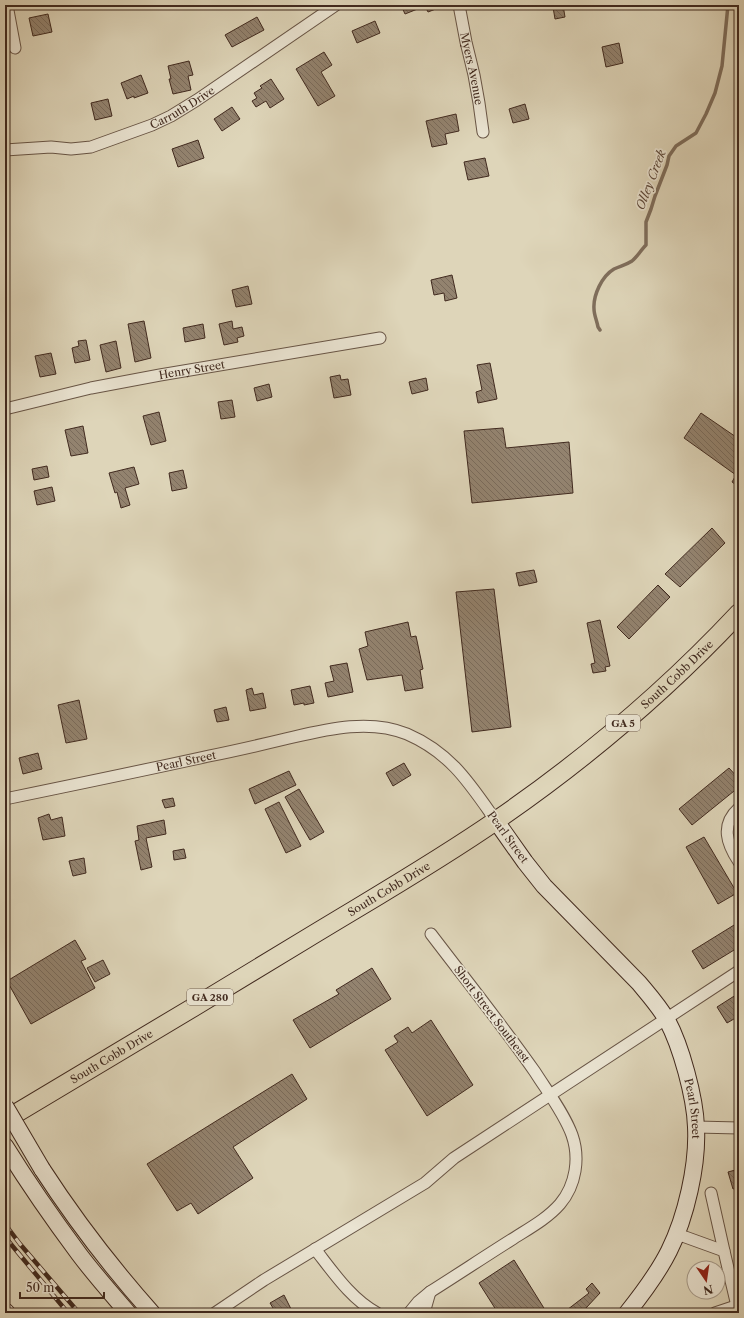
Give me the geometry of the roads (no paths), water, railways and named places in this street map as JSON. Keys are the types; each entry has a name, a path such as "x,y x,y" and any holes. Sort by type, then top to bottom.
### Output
{"main road":[{"name":"South Cobb Drive","path":"5,1120 319,931 496,821 570,767 647,703 695,658 739,613"}],"street":[{"path":"7,5 15,48"},
{"name":"Carruth Drive","path":"5,150 51,147 71,149 91,147 152,125 171,116 197,100 336,5"},
{"name":"Myers Avenue","path":"458,5 480,103 483,132"},
{"name":"Henry Street","path":"5,409 91,388 380,338"},
{"name":"Pearl Street","path":"5,799 320,731 351,726 367,726 388,729 406,734 437,751 452,763 544,886 639,983 653,1000 666,1019 684,1063 692,1096 696,1127 692,1179 688,1198 677,1234 669,1251 655,1276 627,1313"},
{"path":"739,808 728,823 727,833 731,850 739,862"},
{"name":"Short Street Southeast","path":"409,1313 418,1302 430,1292 534,1225 553,1210 565,1196 574,1176 576,1162 575,1147 568,1126 550,1096 516,1045 431,934"},
{"path":"215,1313 264,1280 425,1183 454,1158 739,971"},
{"path":"5,1106 42,1169 66,1205 93,1241 152,1313"},
{"path":"696,1127 739,1128"},
{"path":"5,1146 25,1178 79,1255 128,1313"},
{"path":"710,1193 738,1305 715,1313"},
{"path":"677,1234 724,1251"},
{"path":"315,1249 346,1288 360,1301 378,1313"},
{"path":"424,1313 430,1292"}],"waterway":[{"name":"Olley Creek","path":"600,330 594,314 595,298 599,286 610,272 628,264 636,258 646,245 646,222 669,156 676,146 696,133 715,93 722,66 728,5"}],"railway":[{"path":"5,1224 20,1244 79,1313"},
{"path":"5,1237 68,1313"}]}
